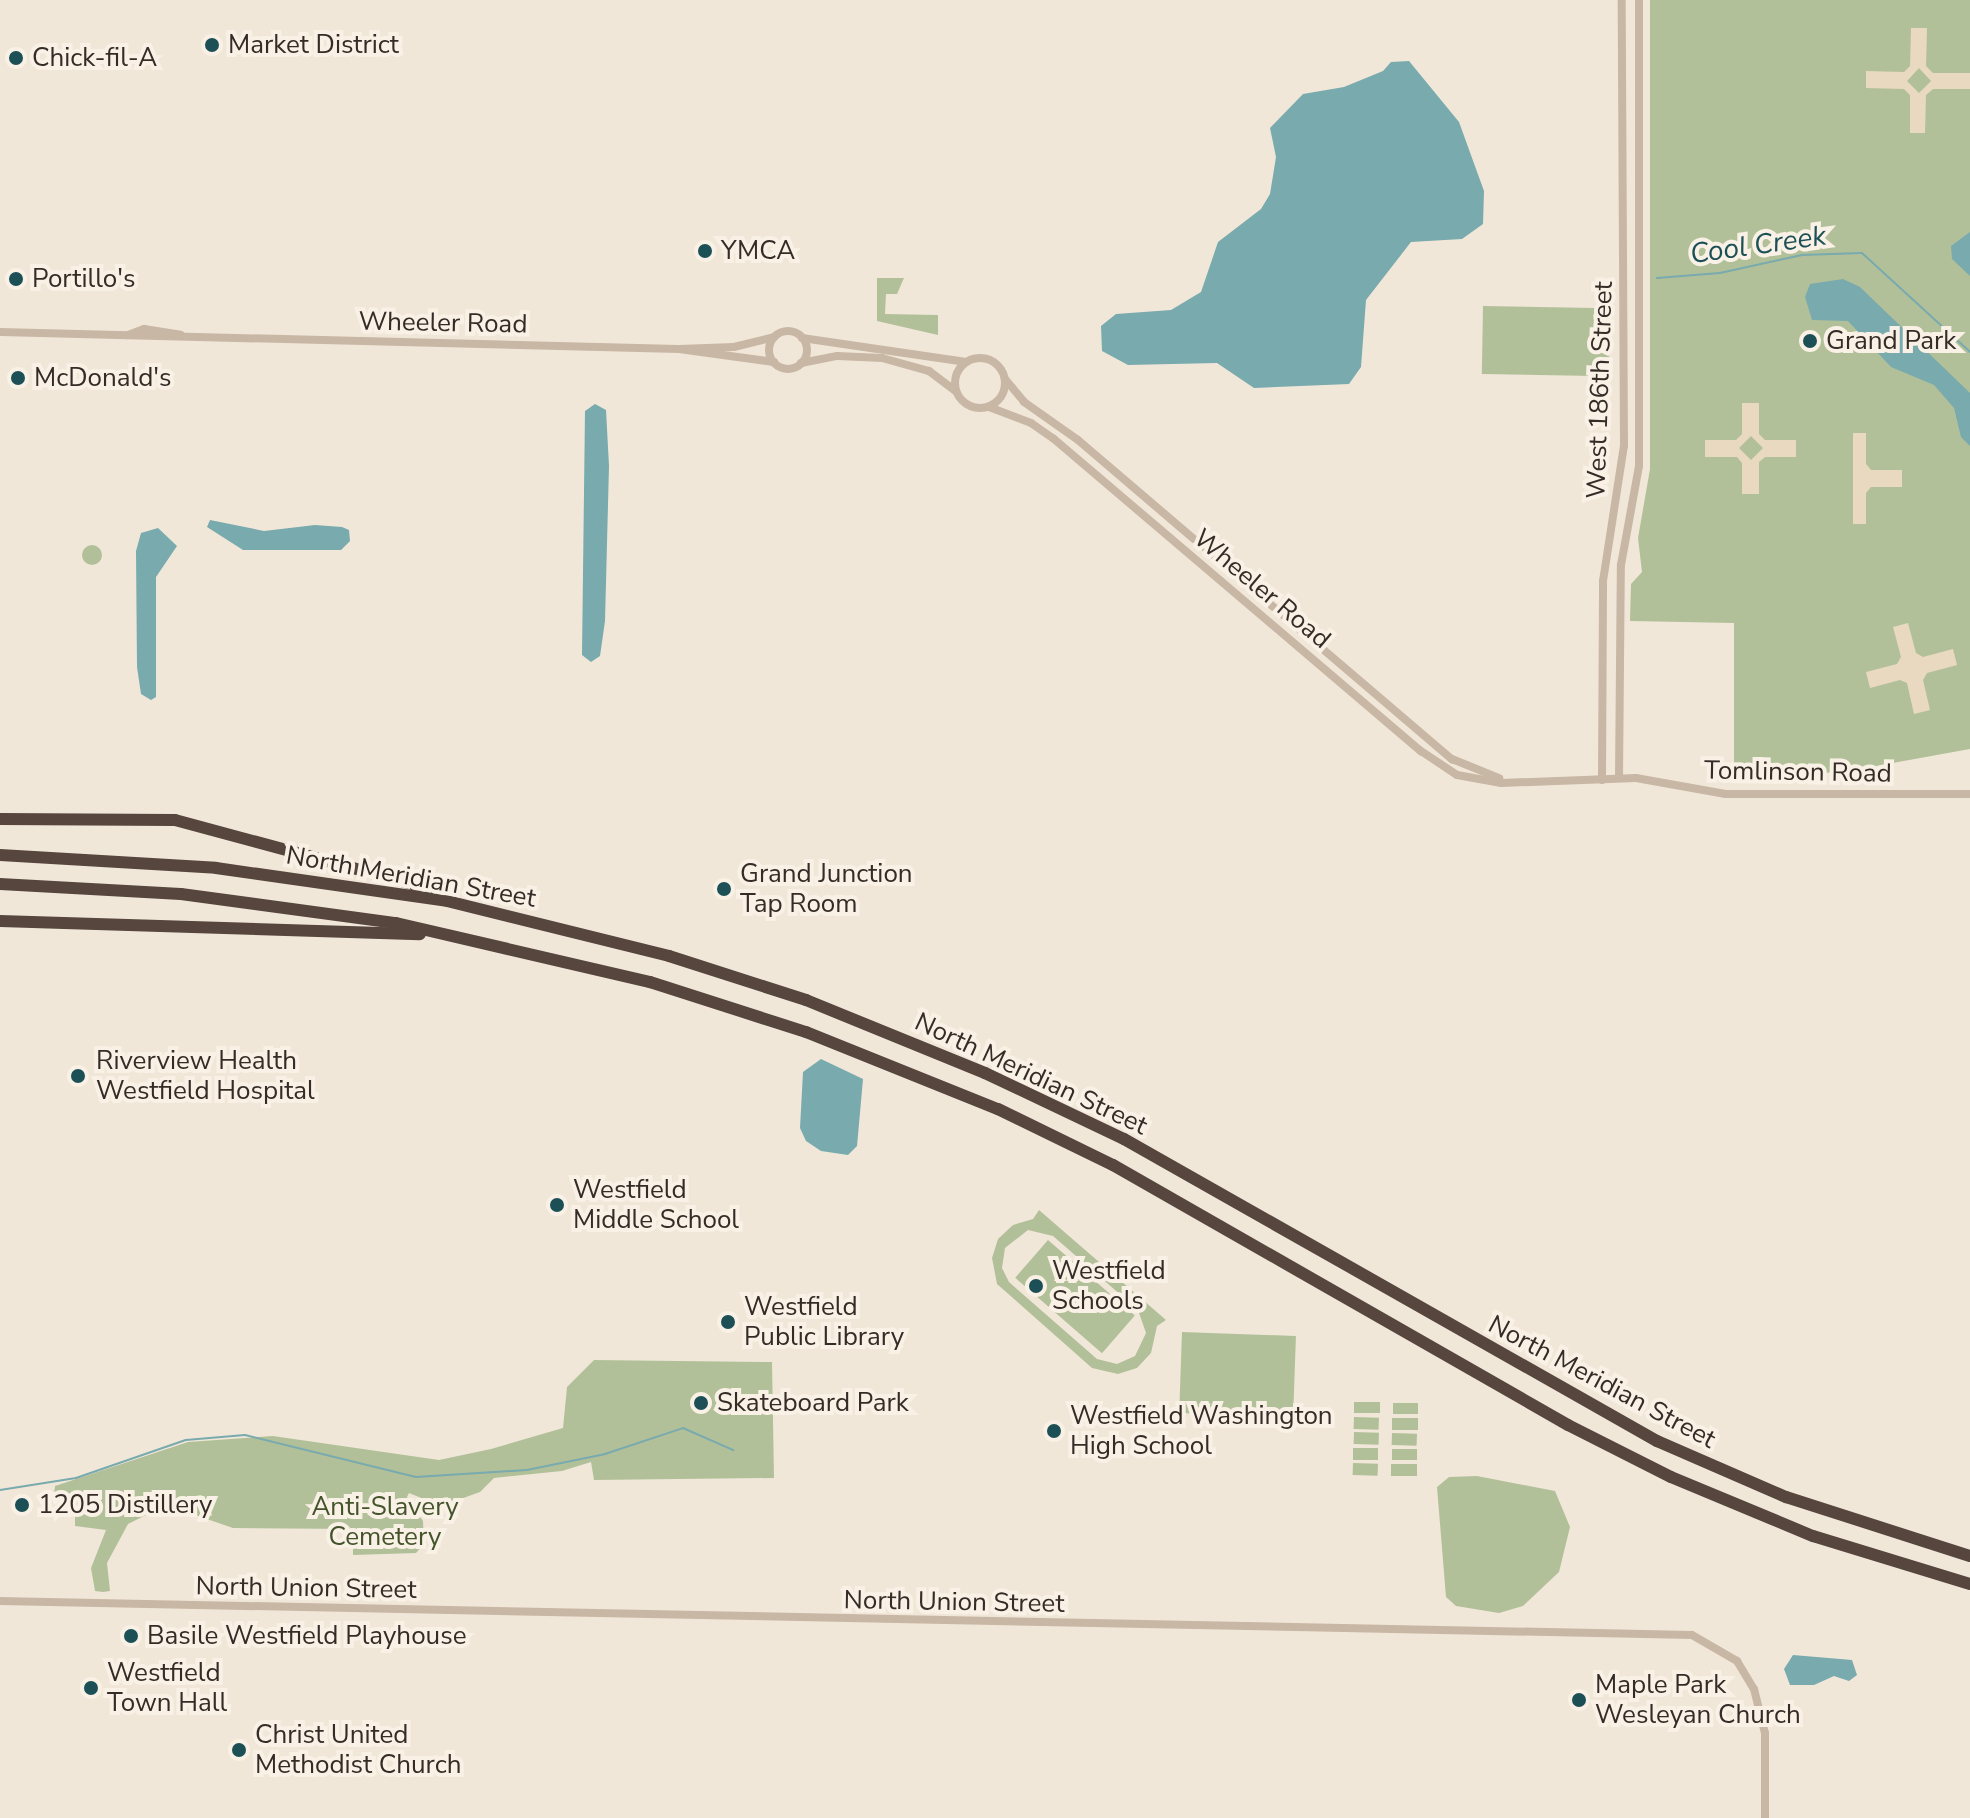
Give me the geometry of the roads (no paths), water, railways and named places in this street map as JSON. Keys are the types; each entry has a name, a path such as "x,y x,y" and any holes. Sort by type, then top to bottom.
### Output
{"highway":[{"path":"0,810 52,816 190,823 424,887 447,901"},
{"path":"0,819 52,816"},
{"name":"North Meridian Street","path":"0,855 216,868 447,901 624,944 806,1000 997,1078 1124,1139 1657,1441 1786,1497 1895,1535 1970,1554"},
{"name":"North Meridian Street","path":"0,884 250,901 445,934 650,982 806,1032 998,1109 1113,1165 1624,1455 1765,1518 1922,1572 1970,1585"},
{"path":"4,924 187,923 445,934"}],"street":[{"name":"West 186th Street","path":"1602,780 1603,581 1623,473 1622,0"},
{"name":"West 186th Street","path":"1623,778 1621,565 1638,482 1639,0"},
{"path":"791,331 802,338 966,362 992,361 1005,379 1003,396 989,407 967,405 956,391 929,371 882,358 837,356 789,368 774,362 769,349 774,337 791,331"},
{"name":"Wheeler Road","path":"0,332 679,349 734,347 774,337"},
{"path":"801,363 807,350 802,338"},
{"name":"Wheeler Road","path":"679,349 774,362"},
{"path":"956,391 956,377 966,362"},
{"name":"Wheeler Road","path":"1005,379 1024,402 1078,440 1452,759 1477,773 1516,781"},
{"path":"1624,381 1640,381"},
{"name":"Wheeler Road","path":"989,407 1031,423 1054,439 1438,765 1479,781 1623,778"},
{"name":"Tomlinson Road","path":"1623,778 1726,794 1970,794"},
{"name":"North Union Street","path":"0,1601 1692,1635 1737,1661 1754,1689 1765,1733 1765,1818"}],"water":[{"path":"1409,61 1459,122 1484,191 1483,224 1462,239 1411,242 1366,300 1361,367 1349,384 1254,388 1217,363 1128,365 1102,351 1101,326 1116,314 1171,310 1201,292 1218,242 1261,209 1270,194 1276,157 1270,128 1303,94 1344,87 1383,71 1391,62"},
{"path":"1970,232 1970,276 1952,259 1951,246"},
{"path":"1843,279 1860,287 1970,393 1970,446 1961,437 1954,408 1934,385 1891,367 1848,321 1812,320 1805,297 1810,284"},
{"path":"595,404 606,410 609,466 605,621 600,656 591,662 582,655 585,411"},
{"path":"210,520 264,531 315,525 342,527 349,530 350,541 341,550 243,550 207,527"},
{"path":"158,528 177,546 156,577 156,697 151,700 141,694 137,667 136,551 141,533"},
{"path":"821,1059 863,1079 857,1146 848,1155 821,1151 806,1141 800,1128 803,1072"},
{"path":"1793,1655 1852,1660 1857,1675 1849,1681 1834,1676 1814,1685 1790,1685 1784,1669"}],"waterway":[{"name":"Cool Creek","path":"1657,278 1720,273 1802,255 1862,253 1970,352"},
{"path":"0,1490 76,1478 186,1440 245,1435 416,1477 527,1470 605,1454 683,1428 733,1450"}],"place":[{"name":"Market District","path":"212,45"},
{"name":"Chick-fil-A","path":"16,58"},
{"name":"YMCA","path":"705,251"},
{"name":"Portillo's","path":"16,279"},
{"name":"Grand Park","path":"1810,341"},
{"name":"McDonald's","path":"18,378"},
{"name":"Grand Junction Tap Room","path":"724,889"},
{"name":"Riverview Health Westfield Hospital","path":"78,1076"},
{"name":"Westfield Middle School","path":"557,1205"},
{"name":"Westfield Schools","path":"1036,1286"},
{"name":"Westfield Public Library","path":"728,1322"},
{"name":"Skateboard Park","path":"701,1403"},
{"name":"Westfield Washington High School","path":"1054,1431"},
{"name":"1205 Distillery","path":"22,1505"},
{"name":"Basile Westfield Playhouse","path":"131,1636"},
{"name":"Westfield Town Hall","path":"91,1688"},
{"name":"Maple Park Wesleyan Church","path":"1579,1700"},
{"name":"Christ United Methodist Church","path":"239,1750"}],"park label":[{"name":"Anti-Slavery Cemetery","path":"385,1522"}]}
